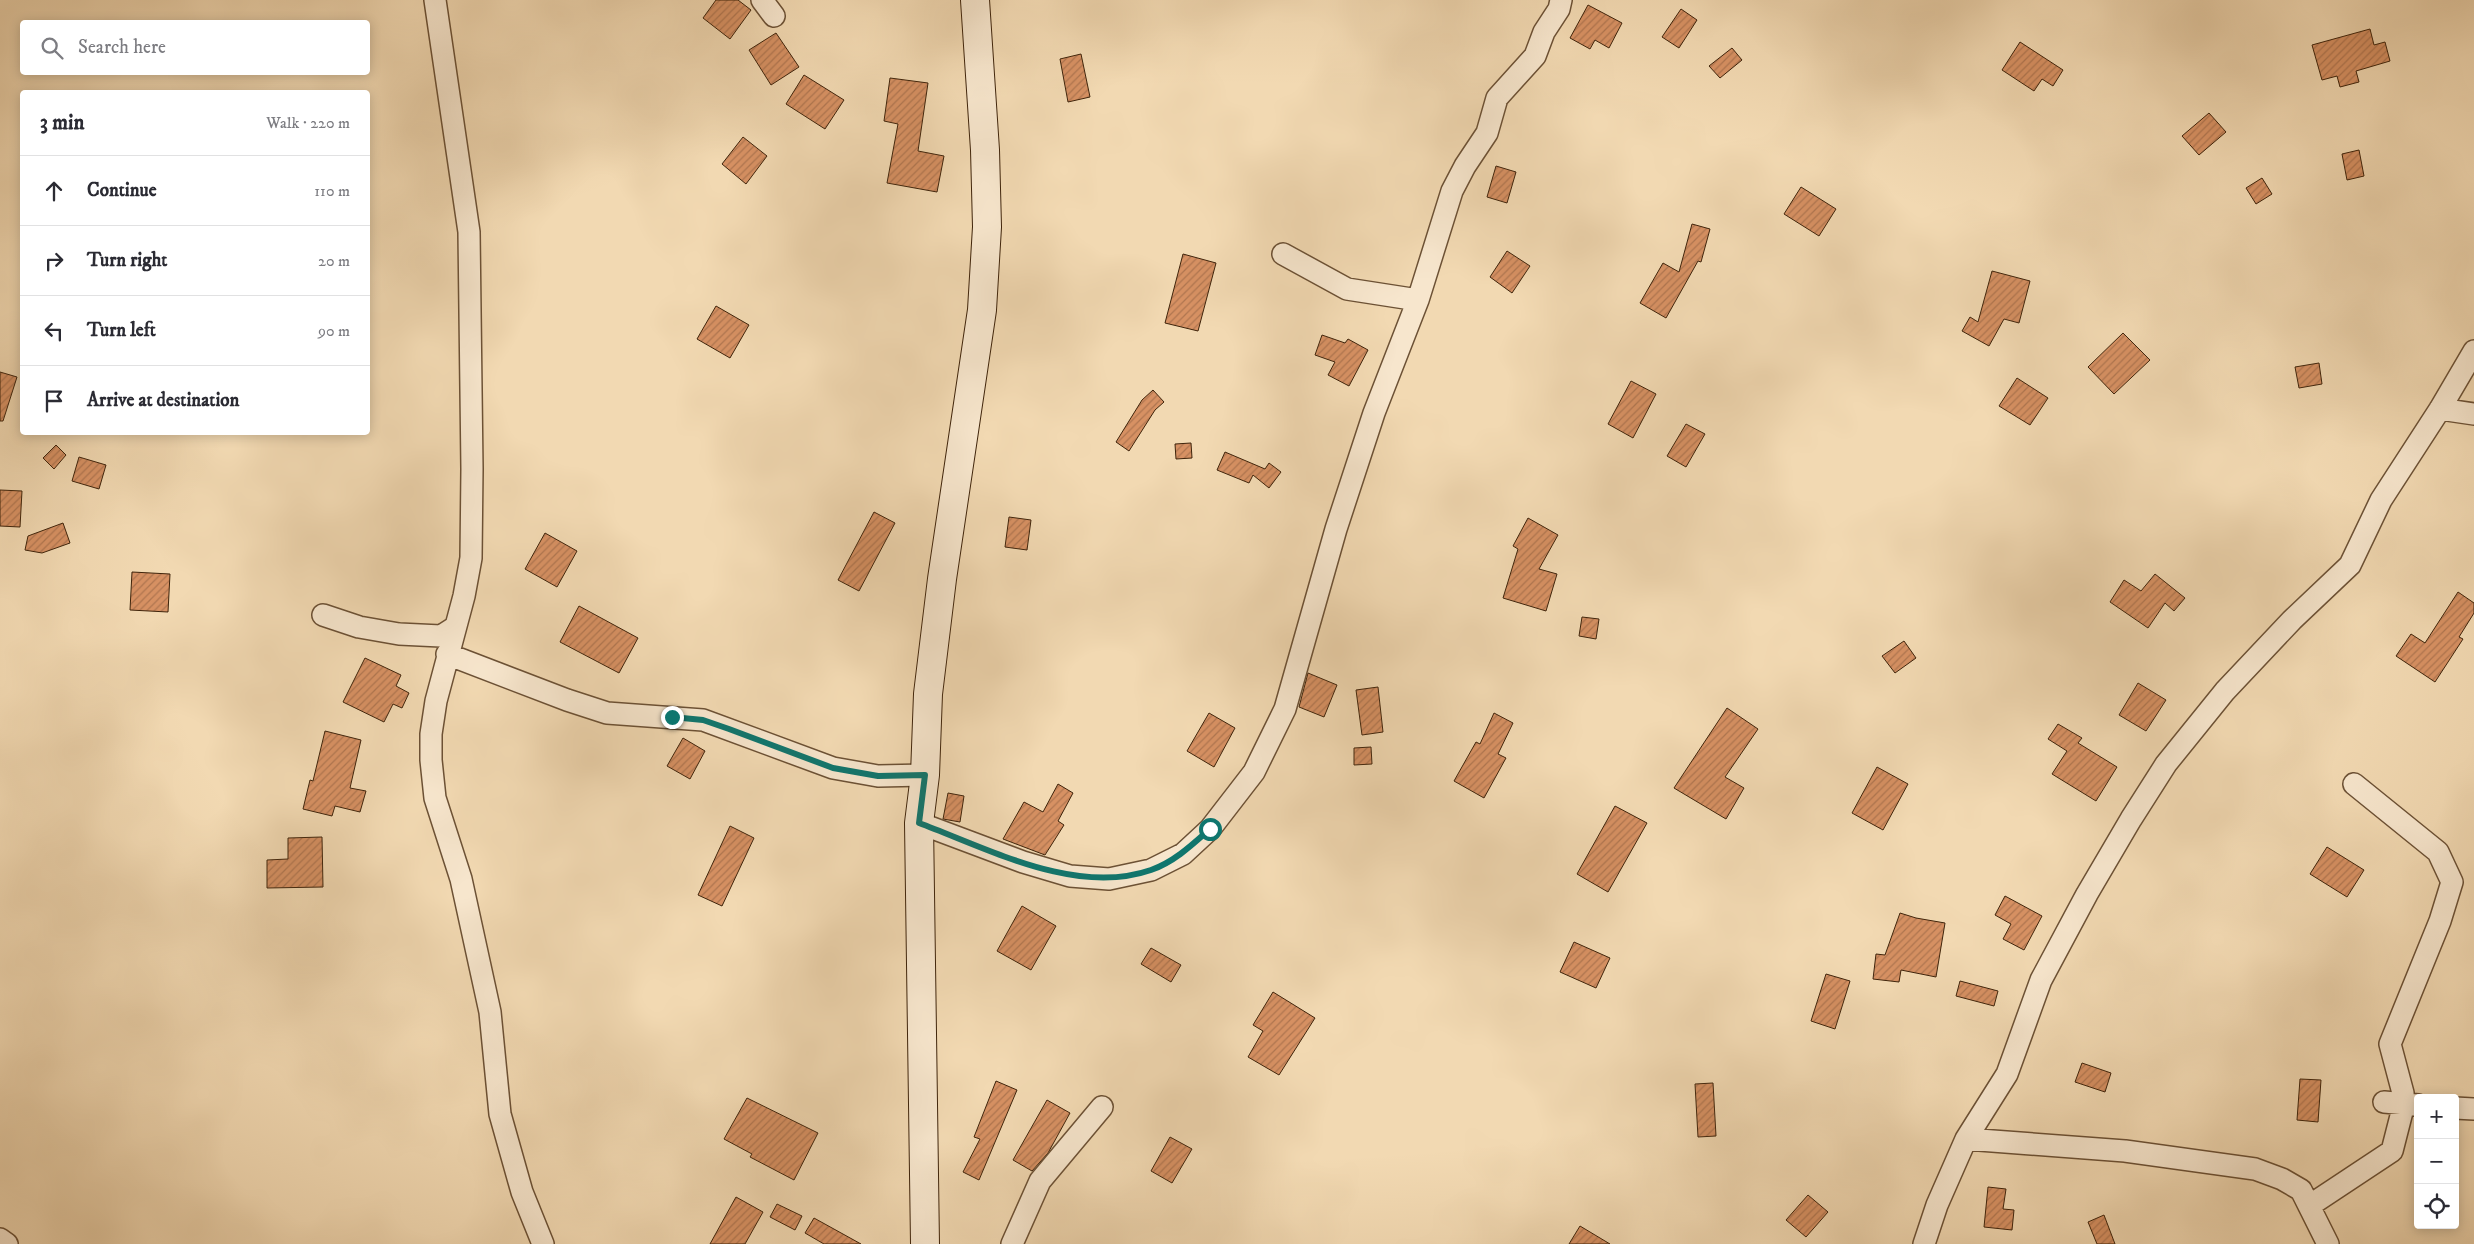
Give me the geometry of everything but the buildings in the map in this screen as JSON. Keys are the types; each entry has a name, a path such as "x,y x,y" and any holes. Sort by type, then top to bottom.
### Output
{"main road":[{"path":"925,1244 919,823 925,775 928,694 942,579 982,310 987,227 986,170 975,0"}],"street":[{"path":"435,0 469,232 471,558 464,596 447,654 431,734 435,798 461,879 490,1012 500,1114 522,1192 543,1244"},
{"path":"919,823 1023,862 1070,876 1109,879 1151,870 1183,854 1210,829 1254,772 1285,709 1336,529 1374,413 1418,300 1452,191 1464,166 1487,133 1496,98 1535,56 1544,32 1559,9 1561,0"},
{"path":"1283,254 1347,289 1418,300"},
{"path":"1924,1244 1936,1205 1966,1140 2007,1074 2041,980 2087,894 2166,764 2225,691 2292,620 2350,565 2381,500 2440,409 2474,351"},
{"path":"2440,409 2474,414"},
{"path":"323,615 359,627 399,634 441,636 455,627"},
{"path":"447,654 607,713 703,720 833,768 878,776 925,775"},
{"path":"2309,1206 2392,1151 2404,1093 2390,1044 2440,921 2452,882 2438,852 2354,784"},
{"path":"1012,1244 1040,1181 1102,1108"},
{"path":"2459,1108 2474,1109"},
{"path":"1966,1140 2125,1151 2255,1169 2282,1179 2301,1190 2328,1244"},
{"path":"0,1239 7,1244"}],"route":[{"path":"672,717 703,720 833,768 878,776 925,775 919,823 1023,862 1070,876 1109,879 1151,870 1183,854 1210,829"}]}
